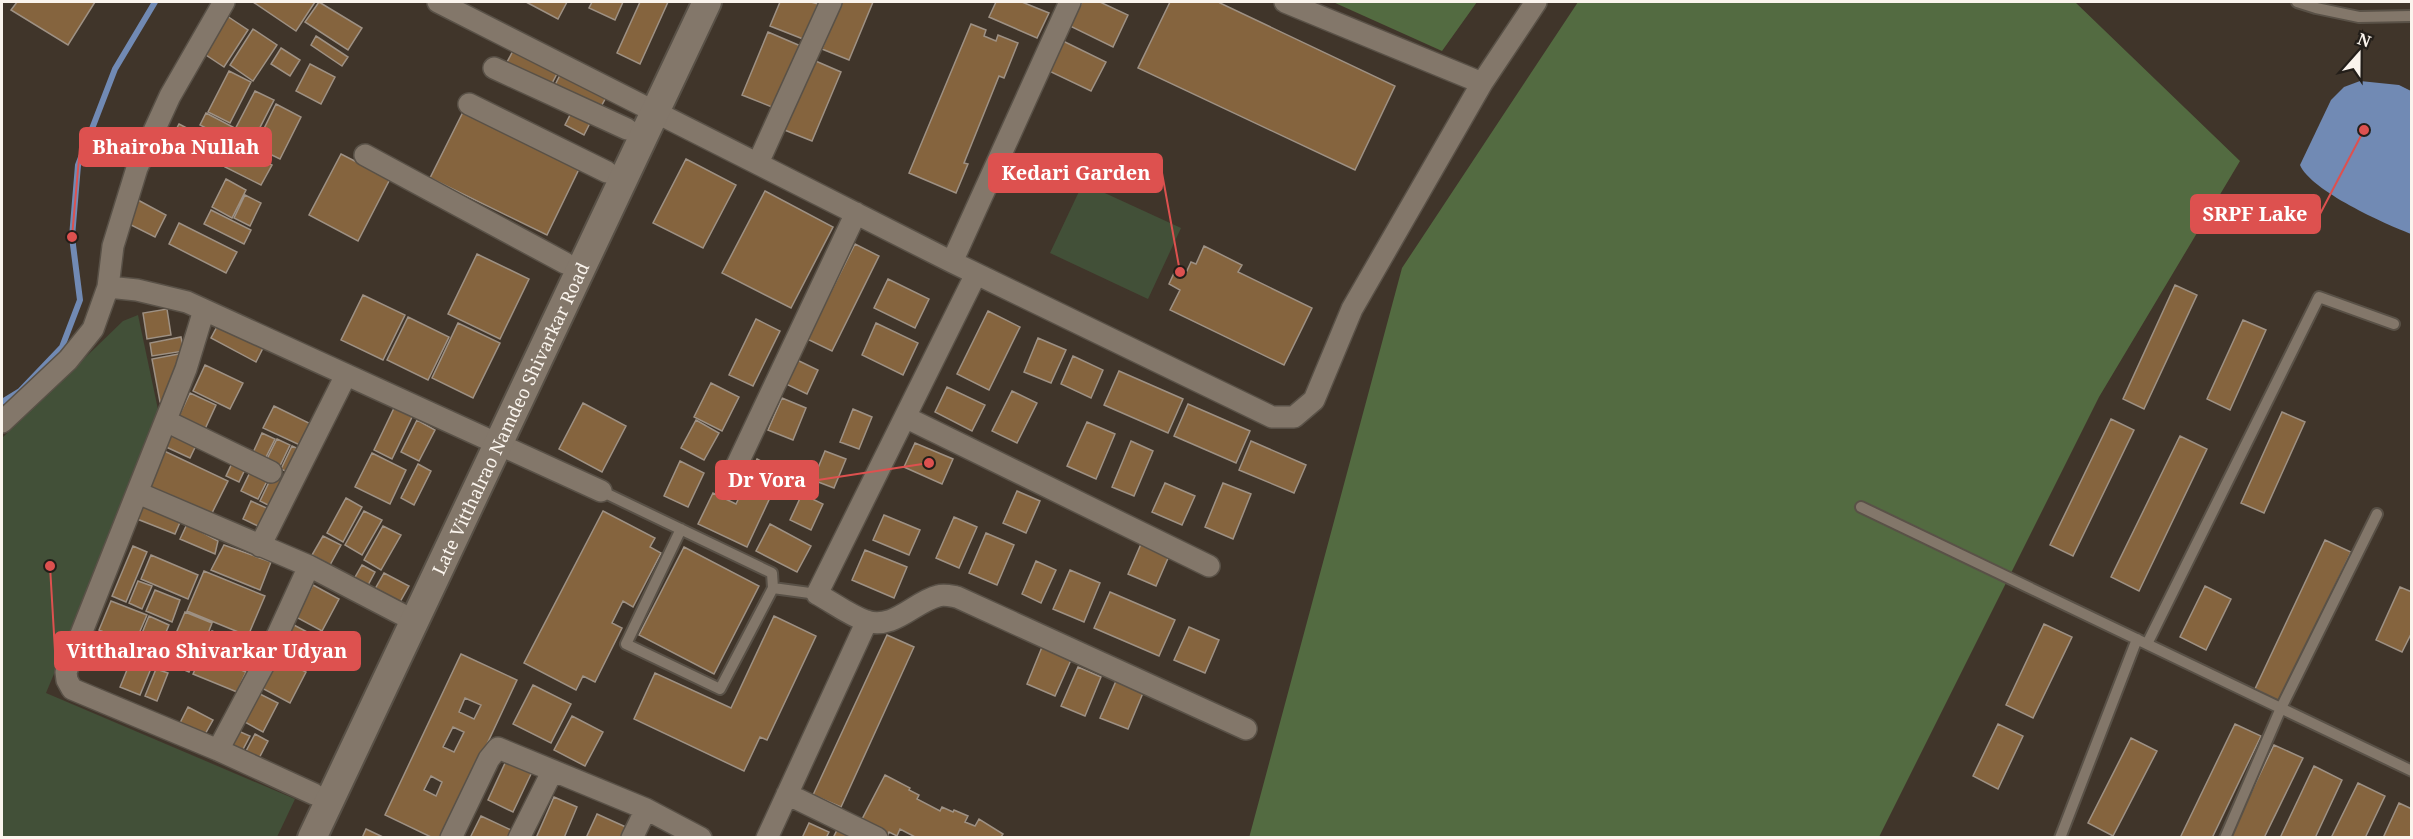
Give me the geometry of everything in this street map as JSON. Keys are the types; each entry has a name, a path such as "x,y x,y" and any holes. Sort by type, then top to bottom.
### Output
{"main road":[{"name":"Late Vitthalrao Namdeo Shivarkar Road","path":"312,837 491,441 647,108 688,2"},
{"name":"Late Vitthalrao Namdeo Shivarkar Road","path":"293,837 491,441 565,263 627,129 647,108 707,2"}],"street":[{"path":"2,422 68,360 93,329 108,287 113,246 137,168 170,96 224,2"},
{"path":"438,2 976,274 1272,417 1294,417 1314,400 1352,309 1482,83 1536,2"},
{"path":"758,164 831,2"},
{"path":"952,262 1070,2"},
{"path":"1285,2 1482,83"},
{"path":"494,68 627,129"},
{"path":"469,104 607,172"},
{"path":"365,155 565,263"},
{"path":"727,486 856,213"},
{"path":"976,274 817,594 867,621 887,621 896,618 940,595 957,597 1246,729"},
{"path":"108,287 137,290 187,302 601,491"},
{"path":"204,310 186,369 66,672 67,680 72,689 218,750 314,794"},
{"path":"260,546 346,375"},
{"path":"905,417 1209,566"},
{"path":"166,421 271,472"},
{"path":"138,493 309,566 403,615"},
{"path":"218,750 256,682 309,566"},
{"path":"767,837 867,621"},
{"path":"451,837 489,759 498,748 646,809 700,837"},
{"path":"519,837 552,771"},
{"path":"787,794 877,837"},
{"path":"632,837 646,809"}],"lane":[{"path":"2297,2 2359,17 2412,16"},
{"path":"2060,837 2142,642 2319,297 2394,324"},
{"path":"601,491 772,573 773,588 720,689 626,644 681,530"},
{"path":"1862,507 2412,771"},
{"path":"2225,837 2281,708 2377,514"},
{"path":"773,588 817,594"}],"green space":[{"path":"1333,2 1477,2 1442,51"},
{"path":"1578,2 2075,2 2240,161 2099,397 1879,837 1249,838 1402,268"},
{"path":"1083,183 1181,228 1148,299 1050,253"},
{"path":"138,315 160,419 46,693 295,799 277,837 2,838 2,438 123,321"}],"water":[{"path":"2360,81 2399,85 2411,91 2411,234 2367,215 2333,196 2307,175 2300,165 2331,100 2344,87"}],"building":[{"path":"17,2 95,2 68,45 11,10"},
{"path":"253,2 315,2 296,31"},
{"path":"319,2 362,28 348,50 305,22"},
{"path":"526,2 567,2 558,19"},
{"path":"592,2 623,2 615,20 589,8"},
{"path":"640,2 668,2 640,64 617,53"},
{"path":"780,2 818,4 803,39 770,26"},
{"path":"842,2 873,2 849,60 822,49"},
{"path":"996,2 1022,2 1049,13 1037,38 989,17"},
{"path":"1082,2 1100,2 1128,15 1113,47 1070,26"},
{"path":"1170,2 1221,2 1395,86 1355,170 1138,68"},
{"path":"224,14 248,30 224,67 200,51"},
{"path":"971,24 986,30 984,36 996,41 998,35 1018,43 1004,78 999,76 964,163 968,164 956,193 909,173"},
{"path":"253,29 277,45 253,81 230,65"},
{"path":"768,32 803,47 777,109 742,95"},
{"path":"316,36 348,57 342,66 311,45"},
{"path":"1063,41 1106,62 1091,91 1049,71"},
{"path":"516,45 560,68 549,89 505,66"},
{"path":"281,48 300,60 290,76 271,64"},
{"path":"811,59 841,72 812,141 782,129"},
{"path":"310,64 335,77 321,104 296,91"},
{"path":"564,67 610,90 597,114 552,91"},
{"path":"229,71 251,82 230,123 208,112"},
{"path":"255,91 274,100 249,149 230,139"},
{"path":"276,104 301,117 280,159 255,147"},
{"path":"573,109 592,119 584,135 565,125"},
{"path":"464,110 580,167 547,235 430,178"},
{"path":"206,113 233,127 227,139 200,125"},
{"path":"179,124 212,141 201,161 168,145"},
{"path":"236,147 272,165 261,185 225,167"},
{"path":"341,154 390,179 358,241 309,215"},
{"path":"686,159 736,185 703,248 653,223"},
{"path":"226,179 246,190 232,218 212,207"},
{"path":"765,191 833,227 791,308 722,273"},
{"path":"245,195 261,203 250,226 234,218"},
{"path":"136,199 166,215 155,237 125,222"},
{"path":"211,210 251,230 244,244 204,224"},
{"path":"179,223 237,252 226,273 169,244"},
{"path":"855,244 879,256 832,351 807,339"},
{"path":"1204,246 1242,265 1238,272 1312,308 1284,365 1170,310 1180,290 1169,284 1175,271 1185,275 1191,262 1196,264"},
{"path":"477,254 529,279 500,339 448,314"},
{"path":"888,279 929,299 915,328 874,308"},
{"path":"2175,285 2197,295 2144,409 2123,399"},
{"path":"363,295 405,315 383,360 341,340"},
{"path":"167,309 171,335 147,339 143,313"},
{"path":"988,311 1020,327 989,390 957,374"},
{"path":"408,317 449,337 428,380 387,360"},
{"path":"756,319 780,331 753,386 729,375"},
{"path":"2243,320 2266,330 2230,410 2207,399"},
{"path":"220,321 265,344 256,362 211,338"},
{"path":"458,323 500,343 473,398 432,378"},
{"path":"876,323 918,343 903,375 862,355"},
{"path":"181,337 184,351 152,356 150,343"},
{"path":"1038,338 1066,350 1051,383 1024,372"},
{"path":"184,353 172,400 160,402 152,359"},
{"path":"1073,356 1103,370 1091,398 1061,384"},
{"path":"797,360 818,370 807,394 786,384"},
{"path":"205,365 243,383 230,409 193,391"},
{"path":"1119,371 1183,399 1168,433 1104,405"},
{"path":"711,383 739,397 722,431 694,417"},
{"path":"947,387 985,405 972,431 935,412"},
{"path":"1012,391 1037,403 1017,443 992,431"},
{"path":"190,393 216,405 205,429 179,416"},
{"path":"782,398 806,408 793,440 768,430"},
{"path":"583,403 626,426 602,472 559,449"},
{"path":"1188,404 1250,431 1236,463 1174,436"},
{"path":"274,406 313,425 302,446 263,428"},
{"path":"395,406 413,415 392,459 374,450"},
{"path":"853,409 872,417 859,449 840,442"},
{"path":"2282,412 2305,422 2264,513 2241,503"},
{"path":"2111,419 2134,430 2073,556 2050,545"},
{"path":"417,420 435,430 419,461 401,452"},
{"path":"696,420 719,433 704,460 681,448"},
{"path":"1087,422 1115,434 1096,479 1067,466"},
{"path":"172,427 199,439 190,458 164,446"},
{"path":"262,433 275,439 263,463 251,457"},
{"path":"2180,436 2207,449 2139,591 2111,577"},
{"path":"277,439 290,445 278,470 265,463"},
{"path":"1131,441 1153,451 1134,496 1112,487"},
{"path":"1251,441 1306,465 1294,493 1239,470"},
{"path":"915,443 953,459 942,484 904,467"},
{"path":"292,446 305,452 293,475 281,469"},
{"path":"160,449 228,481 210,517 143,485"},
{"path":"825,451 846,459 834,488 813,480"},
{"path":"372,453 406,470 390,504 355,487"},
{"path":"235,457 248,463 239,482 226,476"},
{"path":"757,459 782,472 747,547 698,524 713,493 736,504"},
{"path":"680,461 704,473 688,507 664,496"},
{"path":"418,464 431,471 414,505 401,498"},
{"path":"253,466 270,475 258,499 241,491"},
{"path":"272,476 289,484 278,510 260,501"},
{"path":"1165,483 1195,496 1182,525 1152,512"},
{"path":"1223,483 1251,494 1233,539 1205,527"},
{"path":"1017,491 1040,501 1026,533 1003,523"},
{"path":"802,494 823,504 811,530 790,520"},
{"path":"146,497 184,513 175,534 137,519"},
{"path":"346,498 362,507 343,542 327,533"},
{"path":"251,501 269,509 260,527 243,519"},
{"path":"364,511 382,520 362,555 345,545"},
{"path":"603,511 655,538 650,547 661,553 633,607 623,601 612,623 622,628 595,682 583,676 576,690 524,663"},
{"path":"884,515 920,530 909,555 873,540"},
{"path":"954,517 977,527 959,568 936,558"},
{"path":"187,524 218,541 215,554 180,539"},
{"path":"770,524 811,546 797,572 756,551"},
{"path":"383,526 401,535 381,570 364,560"},
{"path":"986,533 1014,545 997,585 969,573"},
{"path":"323,536 341,545 330,565 312,555"},
{"path":"2325,540 2351,552 2280,702 2255,689"},
{"path":"1141,544 1169,556 1156,586 1128,574"},
{"path":"224,545 271,562 260,590 211,570"},
{"path":"133,546 147,552 126,602 112,596"},
{"path":"684,547 759,586 714,674 639,635"},
{"path":"865,550 907,567 894,598 852,580"},
{"path":"151,555 198,575 188,599 141,579"},
{"path":"1036,561 1056,570 1041,603 1022,594"},
{"path":"362,565 375,572 367,587 354,579"},
{"path":"1070,570 1100,583 1084,622 1053,609"},
{"path":"204,571 265,596 248,636 187,611"},
{"path":"384,573 409,586 400,602 375,589"},
{"path":"138,581 152,586 142,609 129,603"},
{"path":"313,585 339,599 322,631 296,617"},
{"path":"2205,586 2231,599 2206,650 2180,637"},
{"path":"2400,587 2412,592 2412,632 2402,652 2376,640"},
{"path":"155,590 180,600 172,622 146,611"},
{"path":"1110,592 1175,620 1159,656 1094,628"},
{"path":"111,601 147,615 134,645 99,630"},
{"path":"185,612 212,623 202,649 174,638"},
{"path":"149,616 169,625 140,695 120,687"},
{"path":"774,616 816,636 767,740 760,737 744,771 634,719 655,673 731,708"},
{"path":"292,624 313,635 298,663 278,652"},
{"path":"2044,624 2072,637 2033,718 2006,705"},
{"path":"1189,627 1219,640 1205,673 1174,660"},
{"path":"212,631 258,650 250,669 205,650"},
{"path":"887,635 914,647 841,807 813,795"},
{"path":"170,639 198,650 189,672 161,660"},
{"path":"1042,647 1071,660 1055,696 1027,684"},
{"path":"202,654 246,672 237,692 193,674"},
{"path":"461,654 517,680 443,838 433,838 385,815","holes":["465,698 481,705 474,719 459,712","453,727 464,732 454,752 443,747","431,776 442,782 436,796 424,790"]},
{"path":"274,656 306,672 290,703 258,686"},
{"path":"1078,667 1101,677 1085,716 1061,706"},
{"path":"156,669 168,673 157,701 145,696"},
{"path":"1116,681 1143,693 1128,729 1100,718"},
{"path":"533,685 571,704 551,743 513,724"},
{"path":"258,693 278,703 263,732 243,721"},
{"path":"188,707 213,720 204,736 180,723"},
{"path":"572,716 603,732 585,766 554,750"},
{"path":"1998,724 2023,736 1998,789 1973,776"},
{"path":"2235,724 2261,736 2212,838 2180,838"},
{"path":"236,730 250,736 240,755 229,744"},
{"path":"255,734 268,741 257,762 244,755"},
{"path":"2131,738 2157,751 2113,836 2088,823"},
{"path":"2274,745 2303,758 2264,838 2229,838"},
{"path":"506,761 532,772 513,812 488,800"},
{"path":"2314,766 2342,780 2315,838 2280,838"},
{"path":"885,775 910,788 909,790 919,795 917,799 940,811 942,807 968,816 965,822 975,826 979,819 1003,834 1001,837 917,838 900,829 897,836 889,832 887,838 859,825"},
{"path":"2358,783 2385,796 2365,838 2331,838"},
{"path":"554,797 577,807 564,838 536,838"},
{"path":"2399,803 2412,809 2412,838 2383,838"},
{"path":"597,814 628,828 624,838 586,838"},
{"path":"481,816 511,830 508,838 470,838"},
{"path":"809,823 829,832 826,838 802,838"},
{"path":"838,828 858,838 833,838"},
{"path":"366,829 385,838 362,838"}],"waterway":[{"path":"2,402 20,391 62,347 80,300 72,237 78,165 115,69 155,2"}],"place":[{"name":"SRPF Lake","path":"2364,130"},
{"name":"Bhairoba Nullah","path":"72,237"},
{"name":"Kedari Garden","path":"1180,272"},
{"name":"Dr Vora","path":"929,463"},
{"name":"Vitthalrao Shivarkar Udyan","path":"50,566"}]}
